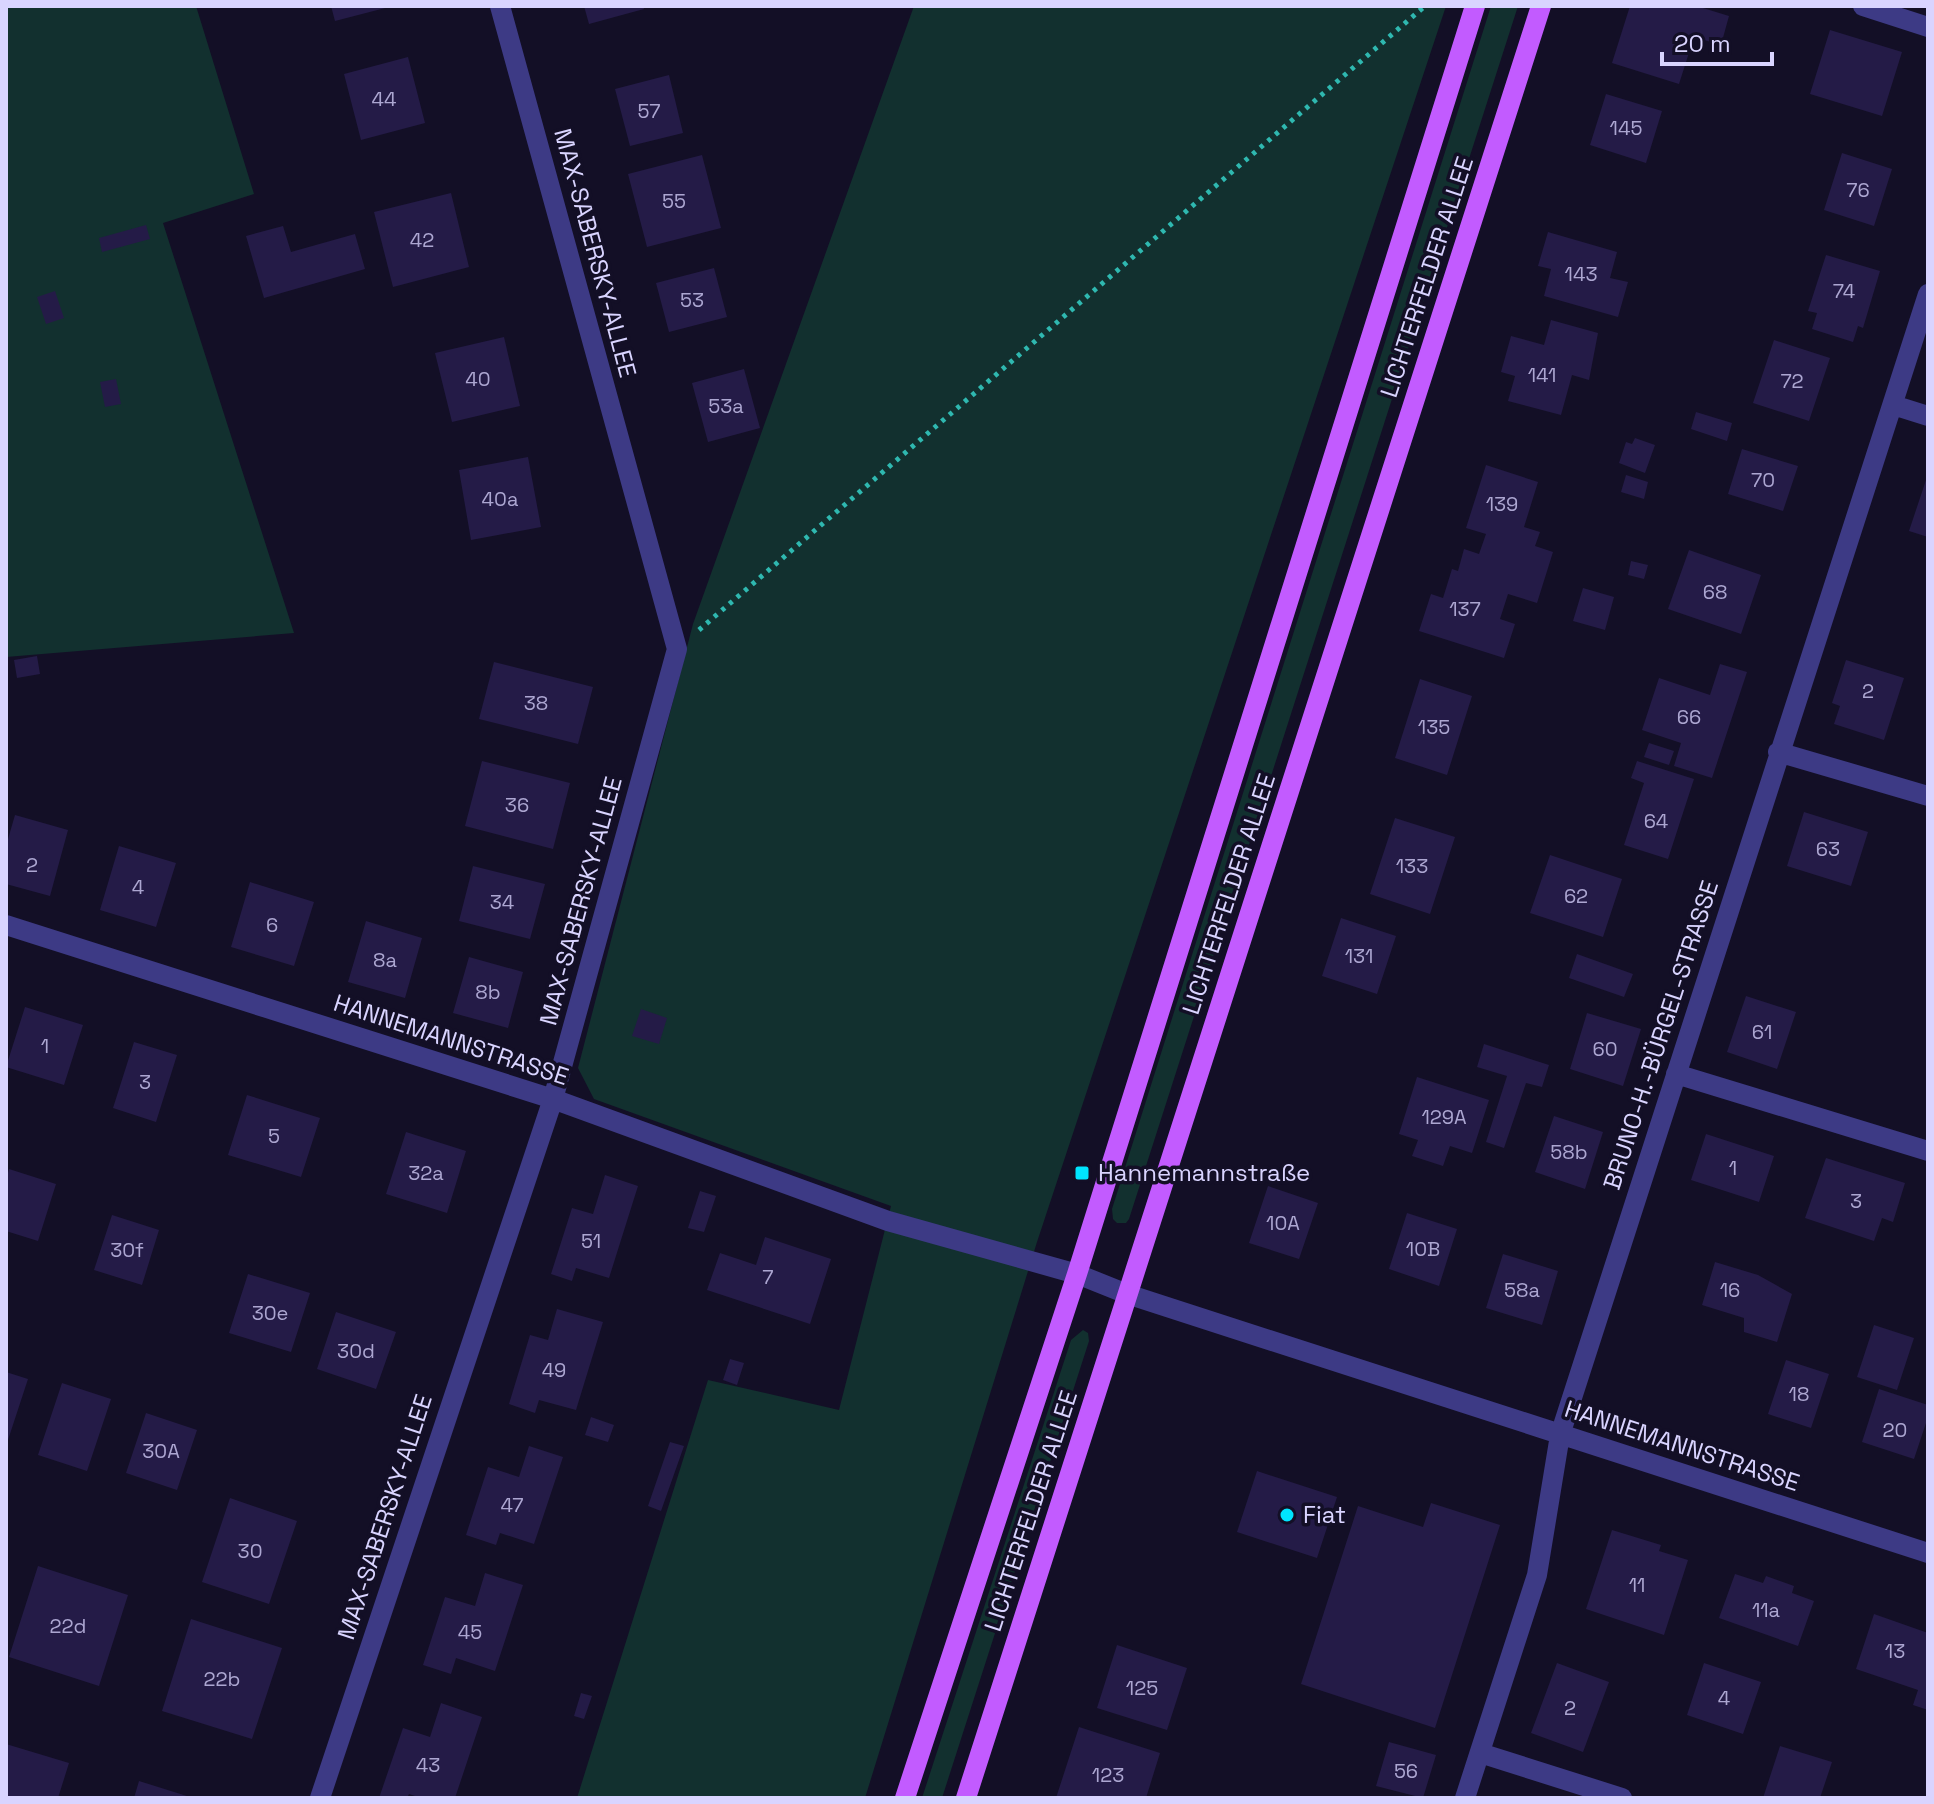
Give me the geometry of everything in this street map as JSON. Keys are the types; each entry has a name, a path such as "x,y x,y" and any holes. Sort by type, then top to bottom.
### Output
{"main road":[{"name":"LICHTERFELDER ALLEE","path":"905,1798 1077,1274 1475,6"},
{"name":"LICHTERFELDER ALLEE","path":"966,1798 1541,6"}],"street":[{"name":"MAX-SABERSKY-ALLEE","path":"320,1798 553,1099 677,649 500,6"},
{"path":"1863,6 1928,27"},
{"name":"BRUNO-H.-BÜRGEL-STRASSE","path":"1465,1798 1537,1575 1560,1435 1928,294"},
{"path":"1893,405 1928,416"},
{"path":"1778,752 1928,796"},
{"name":"HANNEMANNSTRASSE","path":"6,925 553,1099 888,1221 1077,1274 1127,1294 1928,1553"},
{"path":"1676,1074 1928,1151"},
{"path":"1480,1753 1622,1798"}],"path":[{"path":"677,649 1425,6"}],"green space":[{"path":"6,6 196,6 254,194 163,223 294,633 6,657"},
{"path":"914,6 1446,6 1037,1242 865,1798 577,1798 708,1380 839,1410 891,1206 594,1099 578,1068 693,624"},
{"path":"1491,6 1518,6 1129,1219 1126,1223 1117,1223 1113,1219 1112,1209"},
{"path":"1083,1330 1088,1333 1089,1341 942,1798 922,1798 1071,1340"}],"building":[{"path":"331,6 389,6 389,7 335,21"},
{"path":"584,6 643,6 644,9 589,24"},
{"path":"1630,6 1703,6 1729,16 1721,45 1694,37 1679,84 1612,63"},
{"path":"1830,30 1902,52 1882,116 1810,94"},
{"path":"408,57 425,123 361,140 344,74"},
{"path":"669,75 683,133 630,146 615,89"},
{"path":"1606,94 1662,111 1646,163 1590,145"},
{"path":"1842,153 1892,169 1874,226 1824,210"},
{"path":"702,155 721,228 647,247 628,174"},
{"path":"451,193 469,267 393,287 374,212"},
{"path":"146,225 150,239 102,252 99,238"},
{"path":"283,226 291,252 355,234 365,269 264,298 246,236"},
{"path":"1548,232 1617,252 1610,278 1628,282 1618,317 1544,296 1551,269 1538,266"},
{"path":"1826,255 1880,271 1863,328 1858,326 1853,342 1812,329 1817,313 1808,311"},
{"path":"714,268 727,317 669,332 656,283"},
{"path":"55,291 64,318 46,324 37,297"},
{"path":"1551,320 1598,333 1589,380 1572,375 1561,415 1508,401 1515,376 1501,372 1511,336 1544,345"},
{"path":"504,337 520,406 452,422 435,353"},
{"path":"1774,340 1830,358 1809,421 1753,403"},
{"path":"744,369 760,428 708,442 692,383"},
{"path":"116,379 121,404 105,407 100,382"},
{"path":"1696,412 1732,423 1727,441 1691,429"},
{"path":"1635,438 1655,445 1645,473 1619,463 1626,442 1632,444"},
{"path":"1742,449 1798,466 1783,511 1728,494"},
{"path":"528,457 541,527 471,540 459,470"},
{"path":"1486,465 1538,482 1524,527 1540,532 1535,546 1553,552 1537,603 1508,594 1500,619 1515,624 1504,658 1419,631 1431,594 1443,598 1452,569 1458,571 1464,549 1479,554 1486,534 1466,528"},
{"path":"1928,474 1928,537 1909,531"},
{"path":"1626,475 1648,482 1644,499 1621,492"},
{"path":"1689,550 1761,575 1741,634 1668,609"},
{"path":"1631,561 1648,565 1644,579 1628,575"},
{"path":"1583,588 1614,597 1605,630 1573,621"},
{"path":"37,656 40,674 17,678 14,660"},
{"path":"1846,660 1904,678 1884,740 1834,724 1840,706 1832,703"},
{"path":"494,662 593,687 578,744 479,719"},
{"path":"1720,664 1747,672 1712,778 1674,766 1681,743 1642,730 1659,678 1710,695"},
{"path":"1420,679 1472,696 1447,775 1395,758"},
{"path":"1649,743 1674,751 1669,765 1644,757"},
{"path":"482,761 570,783 553,849 465,826"},
{"path":"1637,761 1694,779 1668,859 1624,845 1644,783 1631,778"},
{"path":"1804,812 1868,832 1851,886 1787,866"},
{"path":"15,815 68,830 50,896 6,884 6,846"},
{"path":"1395,818 1455,837 1430,914 1370,894"},
{"path":"119,846 176,863 156,927 100,910"},
{"path":"1550,855 1622,879 1603,937 1530,913"},
{"path":"473,866 545,884 530,939 459,921"},
{"path":"250,882 314,902 294,966 231,947"},
{"path":"1341,918 1396,936 1377,994 1322,976"},
{"path":"366,921 422,938 405,998 348,982"},
{"path":"1577,954 1633,974 1624,997 1569,978"},
{"path":"469,957 523,972 508,1028 453,1013"},
{"path":"1746,996 1796,1012 1777,1069 1727,1052"},
{"path":"25,1007 83,1025 64,1085 6,1067"},
{"path":"641,1009 667,1018 659,1044 632,1036"},
{"path":"1587,1013 1641,1029 1623,1086 1570,1069"},
{"path":"134,1042 177,1055 156,1122 113,1108"},
{"path":"1484,1044 1549,1065 1542,1087 1526,1083 1504,1148 1486,1142 1507,1076 1477,1067"},
{"path":"1417,1077 1489,1100 1472,1153 1450,1146 1443,1166 1412,1156 1418,1140 1399,1134"},
{"path":"247,1095 320,1118 301,1177 228,1155"},
{"path":"1554,1116 1603,1132 1585,1189 1535,1172"},
{"path":"406,1132 466,1151 447,1213 386,1194"},
{"path":"1706,1134 1774,1156 1759,1202 1691,1180"},
{"path":"1826,1158 1905,1183 1893,1222 1882,1218 1874,1241 1805,1218"},
{"path":"9,1169 56,1184 38,1241 6,1231 6,1180"},
{"path":"605,1175 638,1186 609,1278 576,1268 572,1281 551,1274 572,1208 593,1214"},
{"path":"1268,1186 1318,1203 1299,1259 1249,1243"},
{"path":"700,1191 716,1196 704,1232 688,1228"},
{"path":"1407,1213 1457,1229 1439,1286 1389,1269"},
{"path":"112,1215 159,1230 142,1285 94,1270"},
{"path":"765,1237 831,1259 810,1324 707,1290 720,1253 756,1265"},
{"path":"1503,1254 1558,1271 1542,1325 1486,1308"},
{"path":"1715,1262 1758,1275 1792,1294 1777,1342 1744,1332 1744,1318 1702,1305"},
{"path":"248,1274 310,1293 291,1352 229,1333"},
{"path":"557,1309 603,1322 576,1410 539,1400 535,1413 509,1404 530,1335 548,1340"},
{"path":"336,1312 396,1332 376,1389 317,1369"},
{"path":"1874,1325 1914,1338 1897,1390 1857,1377"},
{"path":"730,1359 744,1363 737,1385 723,1380"},
{"path":"1786,1360 1829,1374 1811,1428 1768,1414"},
{"path":"6,1372 28,1379 7,1443 6,1443"},
{"path":"62,1383 111,1399 87,1471 38,1455"},
{"path":"1879,1389 1928,1405 1928,1417 1914,1459 1862,1442"},
{"path":"146,1413 197,1430 177,1490 126,1473"},
{"path":"591,1417 614,1425 608,1442 585,1435"},
{"path":"670,1442 684,1446 661,1511 648,1506"},
{"path":"529,1446 563,1457 534,1544 500,1533 496,1545 466,1535 488,1467 519,1477"},
{"name":"Fiat","path":"1257,1471 1337,1497 1317,1558 1237,1532"},
{"path":"230,1498 297,1521 269,1604 202,1582"},
{"path":"1431,1503 1500,1525 1435,1728 1301,1684 1358,1506 1423,1527"},
{"path":"1612,1530 1661,1545 1659,1551 1688,1560 1664,1635 1586,1609"},
{"path":"38,1566 128,1595 99,1686 9,1657"},
{"path":"485,1573 523,1585 495,1671 456,1658 451,1674 423,1665 445,1597 475,1606"},
{"path":"1735,1574 1763,1583 1766,1576 1794,1586 1792,1593 1814,1601 1798,1646 1719,1618"},
{"path":"1874,1614 1928,1633 1928,1710 1913,1705 1918,1690 1856,1669"},
{"path":"191,1619 282,1648 252,1739 162,1711"},
{"path":"1117,1645 1187,1668 1167,1730 1097,1708"},
{"path":"1557,1663 1609,1682 1583,1752 1531,1733"},
{"path":"1704,1663 1761,1682 1743,1734 1687,1715"},
{"path":"581,1693 592,1696 584,1719 574,1716"},
{"path":"441,1703 482,1717 455,1798 421,1798 409,1794 407,1798 379,1798 403,1728 430,1737"},
{"path":"1079,1727 1160,1753 1146,1798 1056,1798"},
{"path":"1389,1742 1436,1755 1423,1798 1376,1786"},
{"path":"6,1744 69,1763 58,1798 6,1798"},
{"path":"1780,1746 1832,1762 1820,1798 1763,1798"},
{"path":"139,1781 190,1797 190,1798 134,1798"}],"place":[{"name":"Hannemannstraße","path":"1082,1173"},
{"name":"Fiat","path":"1287,1515"}]}
